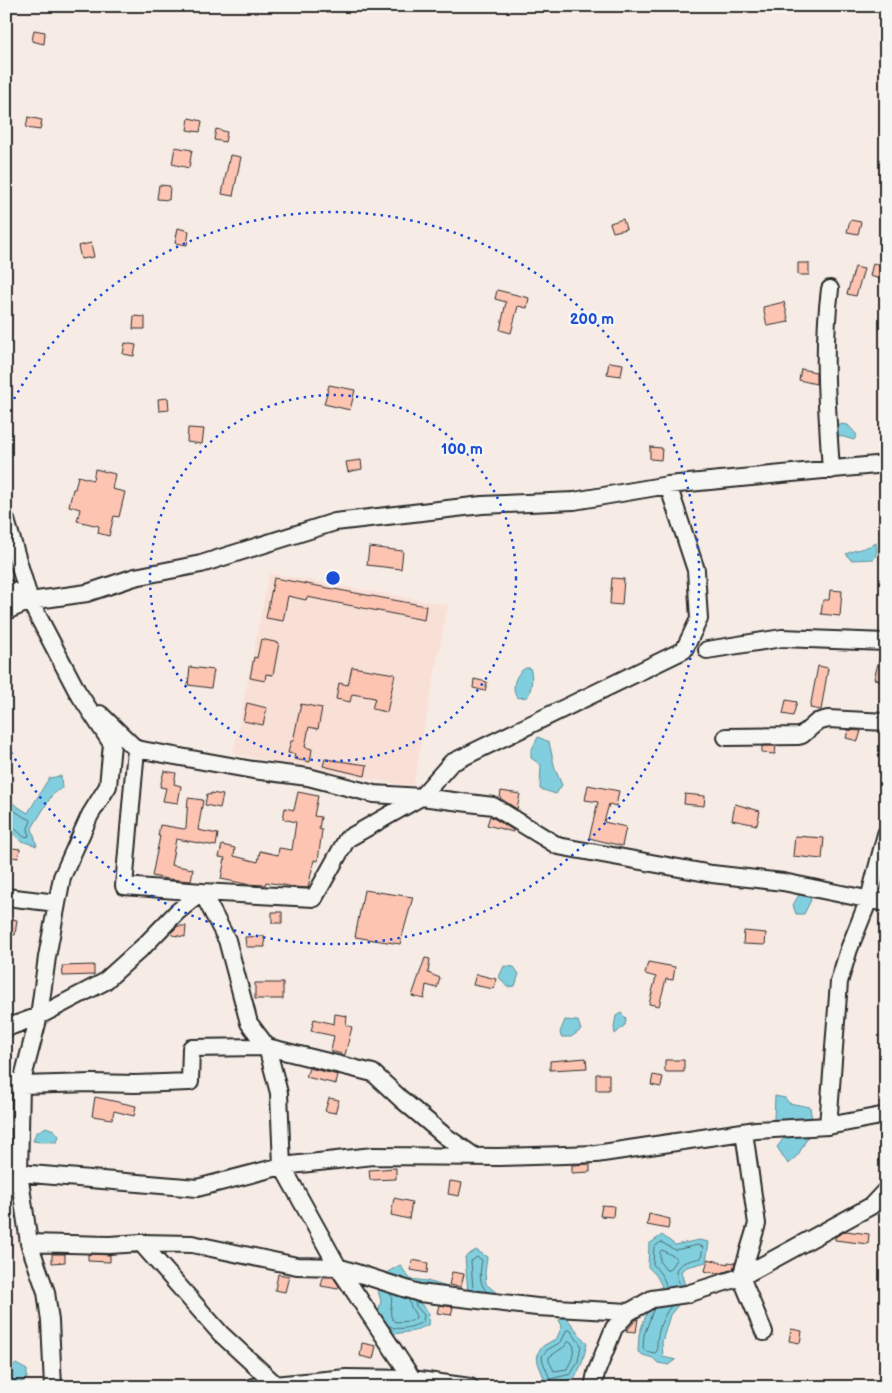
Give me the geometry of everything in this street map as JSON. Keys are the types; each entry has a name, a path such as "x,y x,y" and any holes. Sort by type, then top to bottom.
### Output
{"street":[{"path":"830,289 826,320 826,379 831,470"},
{"path":"6,610 30,601 87,593 135,577 201,564 335,522 482,505 574,501 668,485 886,464"},
{"path":"136,749 124,886 314,898 347,839 421,797 451,763 684,650 699,619 696,570 668,485"},
{"path":"6,520 30,601 77,691 112,744 108,786 90,815 62,877 39,1016 14,1082 19,1173 28,1243 46,1292 50,1321 52,1387"},
{"path":"6,588 30,601"},
{"path":"707,650 782,638 886,642"},
{"path":"77,691 136,749 253,770 308,777 374,794 421,797 493,806 558,846 712,874 783,882 886,903"},
{"path":"726,737 802,735 817,722 828,719 886,722"},
{"path":"828,1126 839,982 869,899 886,834"},
{"path":"6,1028 39,1016 104,982 177,912 202,892"},
{"path":"202,892 227,940 249,1023 267,1047 279,1093 282,1166 338,1267 415,1383"},
{"path":"6,897 57,903"},
{"path":"14,1082 135,1084 190,1082 191,1048 267,1047 373,1073 445,1136 474,1156"},
{"path":"19,1173 197,1188 282,1166 373,1156 596,1154 756,1130 828,1126 886,1115"},
{"path":"744,1132 757,1224 741,1277 764,1332"},
{"path":"6,1187 19,1173"},
{"path":"593,1387 596,1373 614,1328 629,1312 652,1299 687,1294 741,1277 871,1206 886,1190"},
{"path":"28,1243 192,1244 297,1266 338,1267 419,1293 537,1307 629,1312"},
{"path":"141,1243 221,1334 279,1386"},
{"path":"253,1387 279,1386 346,1378 470,1387"}],"shaded area":[{"path":"269,573 448,605 413,787 233,754"}],"water":[{"path":"841,424 848,425 857,435 854,440 833,434"},
{"path":"876,543 877,551 874,559 851,560 846,554 868,547"},
{"path":"530,668 532,675 530,691 527,697 518,698 514,690 515,681 522,670"},
{"path":"538,737 549,742 555,769 562,785 556,794 540,789 541,765 531,758 531,751"},
{"path":"61,776 62,788 52,795 32,828 37,846 21,841 6,827 6,799 28,813 49,778"},
{"path":"800,893 809,893 811,900 804,914 796,914 793,905"},
{"path":"504,966 514,967 519,974 515,986 507,987 499,977"},
{"path":"621,1013 626,1018 625,1025 615,1034 616,1016"},
{"path":"565,1020 578,1021 581,1030 571,1037 561,1037 560,1032"},
{"path":"775,1096 785,1098 789,1103 810,1107 813,1127 798,1155 788,1164 777,1147 784,1138 786,1129 774,1119"},
{"path":"46,1127 54,1130 59,1136 57,1142 33,1141 36,1133"},
{"path":"662,1235 675,1245 699,1240 709,1242 706,1262 687,1267 681,1271 687,1294 670,1315 662,1342 663,1357 676,1360 669,1365 658,1363 653,1358 638,1352 639,1334 652,1299 656,1291 662,1286 656,1275 648,1267 649,1244"},
{"path":"476,1250 487,1257 486,1284 498,1294 492,1301 420,1293 420,1303 429,1313 428,1325 414,1331 393,1334 382,1327 378,1312 381,1301 376,1284 386,1273 400,1265 410,1279 427,1281 468,1293 465,1257"},
{"path":"566,1317 587,1344 582,1363 575,1378 539,1387 544,1378 538,1363 537,1354 543,1346 557,1338 562,1326 559,1320"},
{"path":"16,1364 27,1370 27,1378 20,1384 7,1386 6,1371"}],"building":[{"path":"34,30 45,32 44,44 32,41"},
{"path":"28,117 42,120 40,130 26,128"},
{"path":"189,118 202,121 200,132 187,130"},
{"path":"216,129 227,132 225,142 214,140"},
{"path":"175,147 192,150 189,168 172,164"},
{"path":"230,155 241,157 233,196 222,194"},
{"path":"159,185 170,186 169,200 157,199"},
{"path":"623,219 626,229 613,232 610,223"},
{"path":"850,220 861,222 858,234 847,232"},
{"path":"178,228 189,231 187,245 175,243"},
{"path":"91,243 94,257 81,259 78,246"},
{"path":"798,263 809,263 809,275 798,275"},
{"path":"873,263 886,267 884,280 870,276"},
{"path":"855,267 864,269 856,296 847,294"},
{"path":"497,290 529,298 527,308 518,306 511,333 500,330 506,302 495,299"},
{"path":"784,302 789,322 767,326 763,307"},
{"path":"134,316 145,317 145,329 133,329"},
{"path":"125,343 136,345 134,356 123,354"},
{"path":"609,362 623,364 621,376 607,374"},
{"path":"801,369 816,372 816,384 799,380"},
{"path":"329,385 355,390 350,410 324,404"},
{"path":"168,398 169,410 159,411 158,399"},
{"path":"188,428 204,429 202,444 187,442"},
{"path":"650,447 662,448 661,460 650,459"},
{"path":"361,460 362,469 348,472 346,462"},
{"path":"95,469 115,474 112,489 125,492 119,517 114,516 109,536 98,533 99,526 77,521 80,509 69,506 78,476 93,480"},
{"path":"369,547 403,551 401,569 367,565"},
{"path":"274,578 426,606 424,620 307,597 306,600 288,596 283,621 266,618"},
{"path":"612,578 624,579 622,605 610,604"},
{"path":"830,590 842,591 840,616 821,614 823,600 829,600"},
{"path":"261,639 279,643 273,675 266,674 265,681 250,678 254,657 257,658"},
{"path":"881,652 886,652 886,682 874,679"},
{"path":"818,666 828,668 821,710 810,708"},
{"path":"190,667 214,670 211,688 188,685"},
{"path":"352,667 395,674 387,712 372,709 375,698 352,694 350,702 336,699 339,683 348,685"},
{"path":"474,679 487,682 485,691 473,688"},
{"path":"786,700 797,702 793,716 783,714"},
{"path":"247,703 267,708 263,725 243,721"},
{"path":"301,704 322,708 318,729 309,727 305,747 312,749 310,762 294,759 295,754 288,753 291,741 293,741"},
{"path":"848,730 861,731 858,741 846,738"},
{"path":"762,746 776,746 775,754 762,753"},
{"path":"325,759 367,765 365,776 323,766"},
{"path":"164,771 176,773 174,784 181,786 178,803 163,801 166,788 160,787"},
{"path":"588,785 619,791 616,806 609,804 604,822 626,827 622,846 589,838 598,802 585,800"},
{"path":"501,791 520,794 517,809 500,798"},
{"path":"298,792 318,796 314,816 321,817 319,829 322,830 318,861 314,860 308,888 266,882 265,885 246,884 221,879 225,858 219,857 222,845 235,848 234,856 258,862 260,851 278,855 279,848 292,850 296,822 283,819 285,808 294,810"},
{"path":"211,793 223,795 220,808 205,805 207,794 211,795"},
{"path":"685,794 705,796 704,806 684,804"},
{"path":"188,798 203,800 198,830 218,834 216,846 176,839 171,865 193,869 191,881 152,876 160,836 158,836 160,825 186,828"},
{"path":"735,804 760,811 757,825 732,820"},
{"path":"490,816 513,830 513,832 487,825"},
{"path":"795,836 824,838 822,859 793,856"},
{"path":"6,847 20,849 18,858 6,856"},
{"path":"364,890 413,897 400,944 355,937"},
{"path":"272,912 282,912 282,923 272,923"},
{"path":"6,918 17,920 15,935 6,934"},
{"path":"178,926 186,926 185,937 172,935 172,932"},
{"path":"744,931 766,933 765,945 743,944"},
{"path":"264,936 265,947 246,947 245,937"},
{"path":"425,958 430,959 428,973 440,978 437,988 426,985 424,999 412,996"},
{"path":"648,962 675,967 673,980 666,979 659,1006 649,1004 656,977 645,974"},
{"path":"94,965 94,975 63,976 62,966"},
{"path":"476,974 496,979 494,989 473,985"},
{"path":"255,983 283,983 283,999 255,999"},
{"path":"335,1014 347,1016 346,1025 352,1027 345,1055 331,1051 334,1036 311,1031 314,1019 334,1024"},
{"path":"586,1058 587,1068 550,1070 550,1061"},
{"path":"665,1060 684,1060 684,1072 665,1072"},
{"path":"309,1068 338,1075 336,1084 306,1077"},
{"path":"596,1074 609,1074 609,1090 596,1090"},
{"path":"653,1075 663,1077 661,1087 651,1085"},
{"path":"95,1097 136,1106 134,1116 114,1111 112,1119 92,1116"},
{"path":"329,1098 339,1100 335,1113 325,1111"},
{"path":"590,1164 590,1172 572,1173 572,1165"},
{"path":"396,1168 396,1179 370,1180 369,1170"},
{"path":"450,1181 462,1183 459,1196 448,1194"},
{"path":"394,1198 412,1202 409,1219 391,1215"},
{"path":"602,1205 614,1206 613,1217 600,1216"},
{"path":"649,1214 670,1219 668,1229 647,1225"},
{"path":"846,1231 869,1234 868,1244 835,1240 835,1237"},
{"path":"52,1254 65,1254 65,1262 52,1263"},
{"path":"88,1254 110,1255 110,1262 88,1261"},
{"path":"708,1259 728,1264 728,1262 735,1263 733,1269 718,1274 705,1271"},
{"path":"412,1260 428,1263 427,1273 411,1270"},
{"path":"452,1272 464,1274 461,1287 449,1285"},
{"path":"278,1274 289,1276 285,1292 275,1290"},
{"path":"323,1277 333,1277 339,1286 338,1289 321,1286"},
{"path":"439,1305 453,1307 451,1315 437,1313"},
{"path":"637,1319 636,1332 626,1331"},
{"path":"791,1329 802,1331 800,1343 789,1341"},
{"path":"362,1343 376,1346 373,1359 360,1356"}]}
